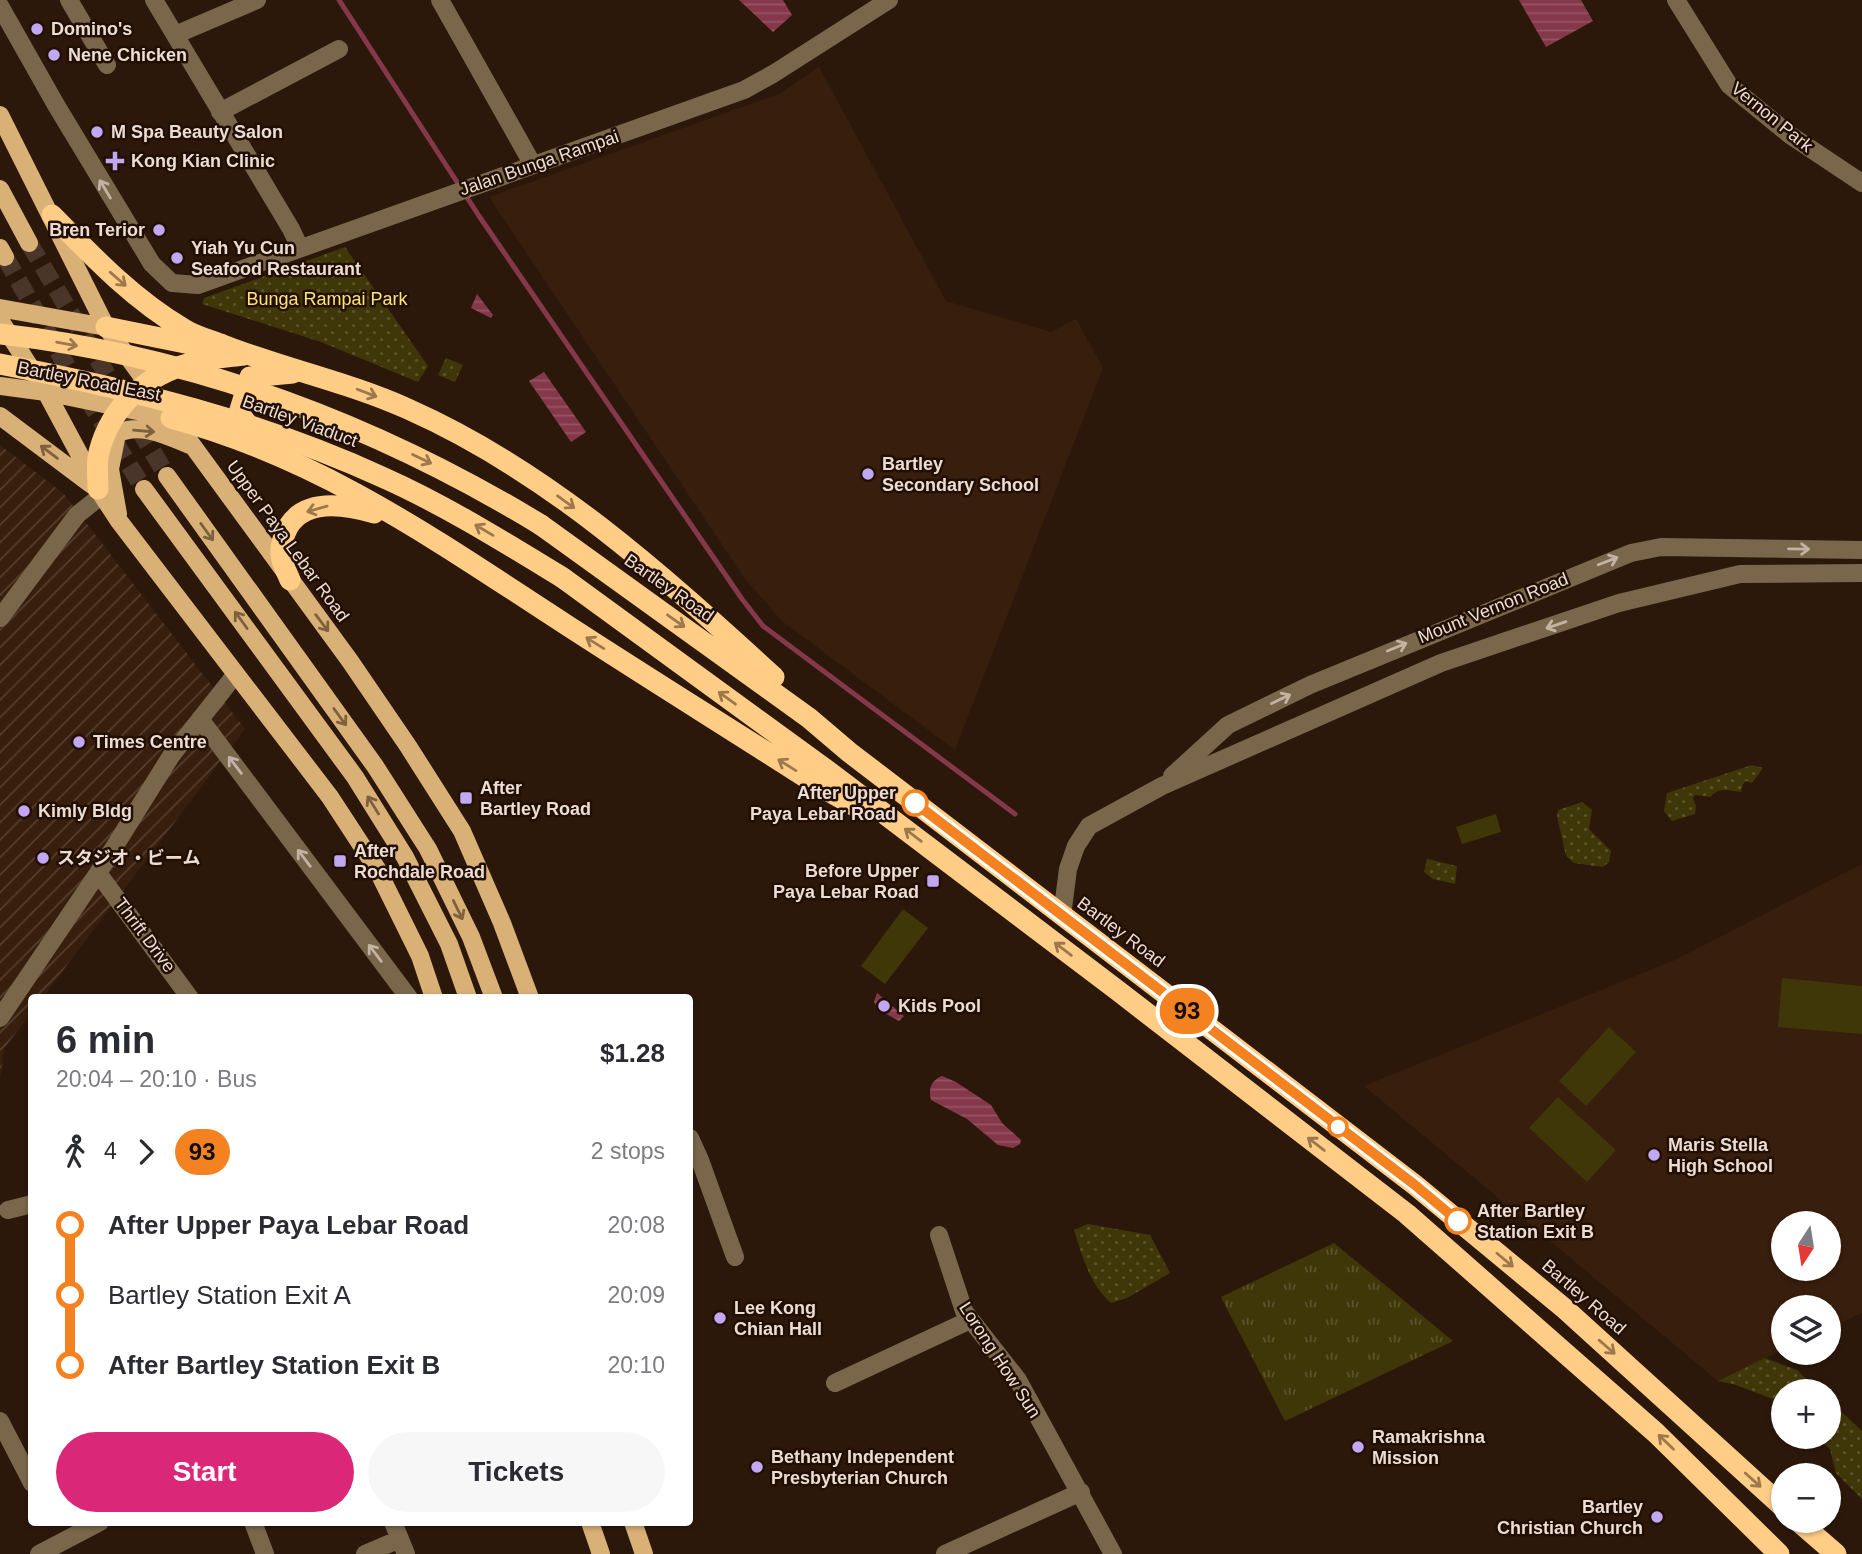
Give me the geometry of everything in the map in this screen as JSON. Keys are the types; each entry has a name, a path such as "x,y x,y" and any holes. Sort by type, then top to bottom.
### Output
{"highway":[{"path":"52,215 99,263 141,299 185,330 247,355 328,379 408,409 514,465 622,542 787,688 801,703 809,718"},
{"path":"106,327 247,355"},
{"name":"Bartley Viaduct","path":"0,334 101,349 161,363 230,382 305,408 431,463 491,494 541,525"},
{"path":"100,492 98,453 119,407 145,383 191,363 247,355"},
{"name":"Bartley Viaduct","path":"0,364 144,394 210,412 296,442 393,482 474,524 563,578 890,818"},
{"path":"268,450 239,413 250,377 302,372"},
{"path":"171,418 268,450 305,466 389,510 816,784 859,808 890,818 1407,1214 1656,1433 1779,1554"},
{"path":"289,580 280,553 283,537 291,523 308,510 326,505 349,505 407,523"},
{"name":"Bartley Road","path":"541,525 809,718 849,752 1415,1185 1574,1318 1771,1496"},
{"path":"1812,1533 1836,1554"}],"main road":[{"name":"Upper Paya Lebar Road","path":"0,115 106,327 401,735 462,831 502,923 529,994"},
{"path":"0,189 29,243"},
{"path":"0,309 106,327"},
{"path":"0,320 46,392 100,492 119,521 330,797 377,869 420,956 433,994"},
{"name":"Bartley Road East","path":"0,386 46,392 171,418"},
{"path":"0,416 100,492"},
{"path":"119,521 110,469 117,434 124,430 152,430 192,446"},
{"path":"167,476 375,766 428,849 471,937 492,994"},
{"path":"144,489 355,777 405,857 449,944 467,994"},
{"path":"593,1526 601,1554"},
{"path":"634,1526 644,1554"}],"street":[{"path":"69,0 107,65"},
{"path":"154,0 300,248"},
{"path":"176,35 257,0"},
{"path":"440,0 533,165"},
{"name":"Jalan Bunga Rampai","path":"0,6 110,198 152,264 173,284 198,285 744,90 889,0"},
{"name":"Vernon Park","path":"1676,0 1729,85 1790,135 1862,183"},
{"path":"220,112 339,49"},
{"path":"0,618 77,515 100,492"},
{"name":"Mount Vernon Road","path":"1162,786 1228,725 1334,673 1631,553 1661,548 1862,550"},
{"path":"1737,548 1740,574"},
{"name":"Mount Vernon Road","path":"1062,916 1068,869 1076,846 1089,826 1162,786 1441,663 1619,603 1740,574 1862,573"},
{"path":"0,1018 99,873 171,756 236,675"},
{"path":"200,719 406,994"},
{"name":"Thrift Drive","path":"99,873 187,994"},
{"path":"693,1145 735,1257"},
{"path":"8,1210 28,1205"},
{"name":"Lorong How Sun","path":"939,1234 959,1299 970,1320 1018,1380 1113,1554"},
{"path":"835,1383 970,1320"},
{"path":"0,1421 28,1475"},
{"path":"945,1554 976,1548 1081,1492"},
{"path":"39,1554 92,1526"},
{"path":"254,1526 265,1554"},
{"path":"365,1554 400,1538"}],"shaded area":[{"path":"739,0 783,0 792,15 773,32"},
{"path":"1519,0 1581,0 1593,21 1546,47"},
{"name":"Bartley Secondary School","path":"819,67 946,301 1051,332 1076,319 1103,368 955,750 782,621 745,579 489,197 779,94"},
{"path":"477,294 493,315 491,318 471,308"},
{"path":"544,372 586,432 571,442 529,381"},
{"path":"0,445 64,494 245,729 45,994 28,994 28,1017 4,1049 0,1080"},
{"name":"Maris Stella High School","path":"1862,864 1862,1313 1841,1323 1841,1295 1771,1295 1771,1356 1718,1381 1364,1086 1675,960"},
{"name":"Kids Pool","path":"877,993 904,1016 899,1021 879,1010 874,1002"},
{"path":"942,1076 991,1105 1002,1123 1021,1140 1020,1144 1013,1148 998,1145 967,1119 931,1100 931,1086"}],"green space":[{"name":"Bunga Rampai Park","path":"345,247 428,366 418,382 321,342 202,304 204,298"},
{"path":"446,358 463,365 455,382 438,375"},
{"path":"1752,765 1763,768 1752,783 1746,781 1743,784 1741,792 1724,790 1710,797 1695,795 1695,814 1672,821 1664,811 1667,793"},
{"path":"1582,802 1592,810 1589,829 1611,851 1609,862 1603,867 1574,863 1566,856 1558,810"},
{"path":"1496,814 1501,832 1462,844 1456,827"},
{"path":"1427,859 1457,866 1455,884 1433,879 1424,872"},
{"path":"903,909 928,928 885,984 861,966"},
{"path":"1782,978 1862,986 1862,1034 1778,1027"},
{"path":"1609,1027 1636,1052 1586,1106 1559,1081"},
{"path":"1558,1097 1616,1150 1587,1182 1529,1128"},
{"path":"1088,1224 1150,1235 1170,1273 1127,1298 1111,1303 1092,1278 1074,1230"},
{"path":"1334,1243 1453,1341 1285,1421 1221,1297"},
{"path":"1765,1358 1771,1360 1771,1365 1784,1365 1797,1370 1806,1379 1771,1379 1771,1398 1718,1381"},
{"path":"1841,1411 1862,1431 1862,1499 1841,1478 1841,1463 1834,1463 1830,1449 1841,1449"}],"waterway":[{"path":"339,0 479,216 763,626 1015,814"}],"tunnel":[{"path":"29,243 167,476"},
{"path":"5,257 62,358 144,489"}],"bus line":[{"name":"93","path":"915,803 1415,1185 1458,1221"}],"place":[{"name":"Domino's","path":"37,29"},
{"name":"Nene Chicken","path":"54,55"},
{"name":"M Spa Beauty Salon","path":"97,132"},
{"name":"Kong Kian Clinic","path":"115,161"},
{"name":"Bren Terior","path":"159,230"},
{"name":"Yiah Yu Cun Seafood Restaurant","path":"177,258"},
{"name":"Bartley Secondary School","path":"868,474"},
{"name":"Times Centre","path":"79,742"},
{"name":"After Bartley Road","path":"466,798"},
{"name":"After Upper Paya Lebar Road","path":"915,803"},
{"name":"Kimly Bldg","path":"24,811"},
{"name":"スタジオ・ビーム","path":"43,858"},
{"name":"After Rochdale Road","path":"340,861"},
{"name":"Before Upper Paya Lebar Road","path":"933,881"},
{"name":"Kids Pool","path":"884,1006"},
{"name":"Maris Stella High School","path":"1654,1155"},
{"name":"After Bartley Station Exit B","path":"1458,1221"},
{"name":"Lee Kong Chian Hall","path":"720,1318"},
{"name":"Ramakrishna Mission","path":"1358,1447"},
{"name":"Bethany Independent Presbyterian Church","path":"757,1467"},
{"name":"Bartley Christian Church","path":"1657,1517"}]}
